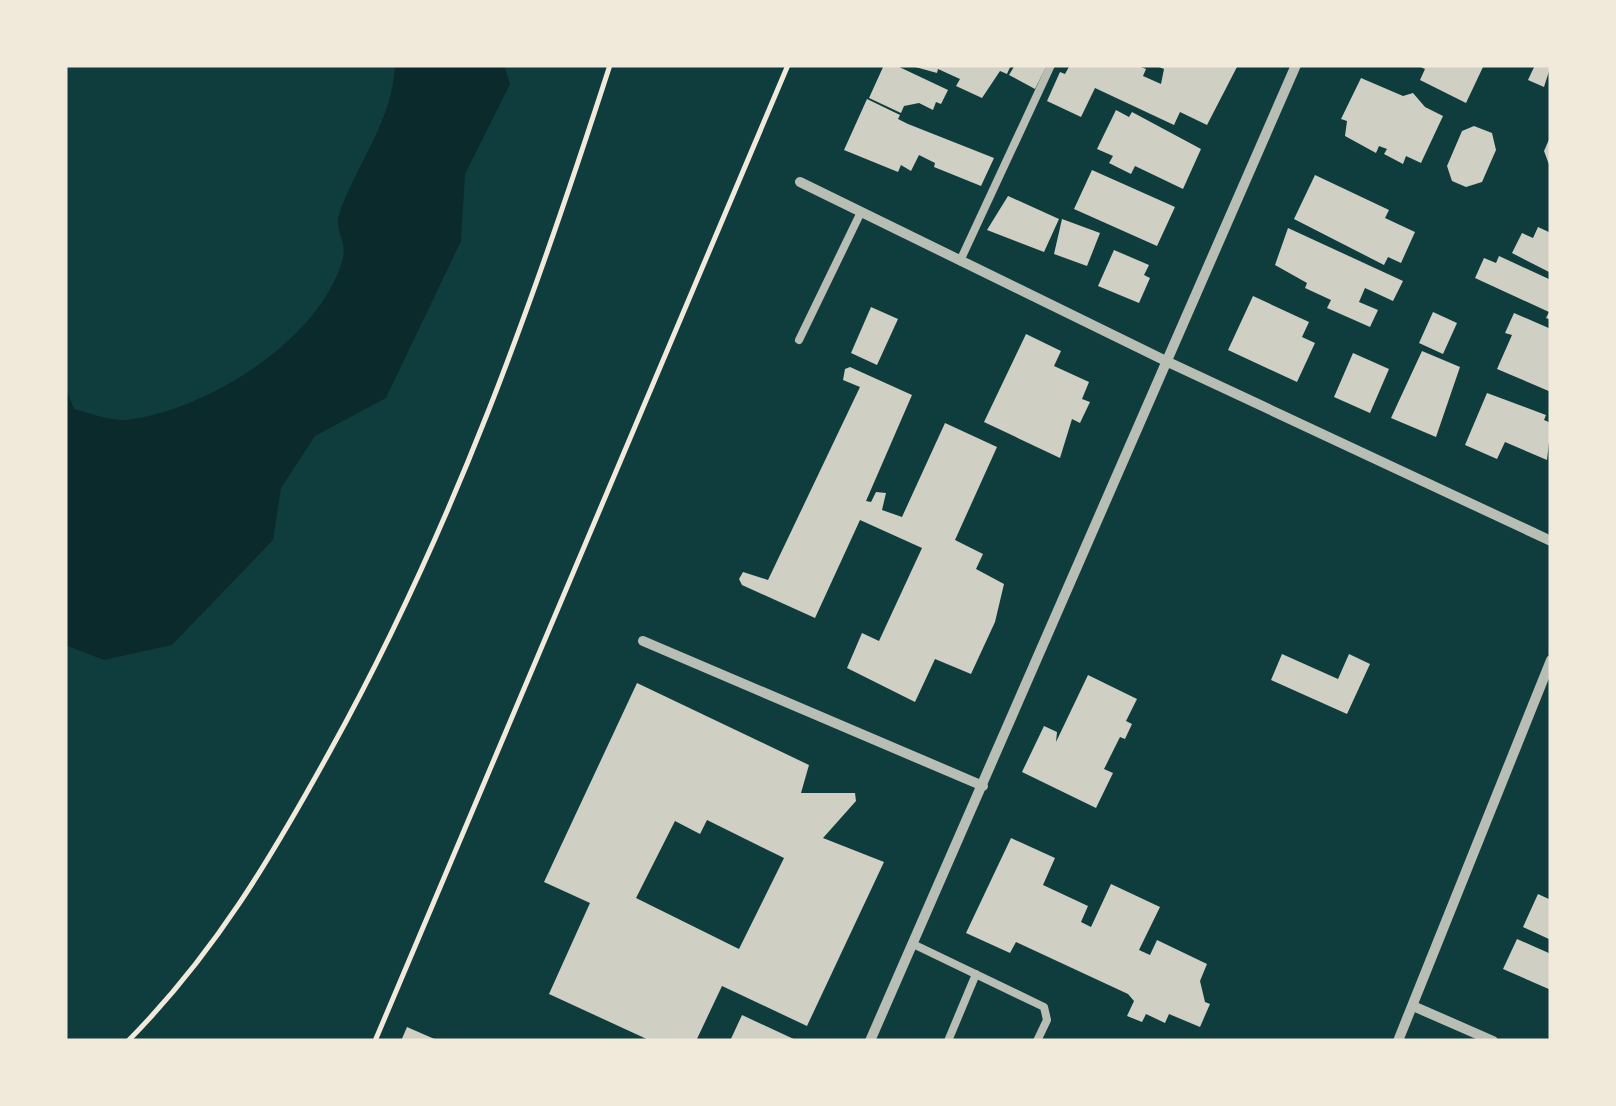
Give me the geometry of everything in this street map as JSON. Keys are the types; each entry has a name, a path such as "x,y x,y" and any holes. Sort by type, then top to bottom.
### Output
{"street":[{"path":"870,1041 1296,65"},
{"path":"800,182 1168,362 1551,541"},
{"path":"644,642 984,786"},
{"path":"1398,1041 1551,660"},
{"path":"1413,1006 1493,1041"}],"lane":[{"path":"960,260 1051,65"},
{"path":"800,340 861,212"},
{"path":"914,944 1044,1007 1048,1020 1037,1041"},
{"path":"948,1041 976,974"}],"path":[{"path":"128,1041 204,957 258,882 378,664 488,422 547,260 610,65"},
{"path":"376,1041 788,65"}],"water":[{"path":"395,65 504,65 510,84 465,174 461,241 386,398 315,436 281,488 273,540 172,645 104,660 65,645 65,387 74,409 120,420 157,414 224,386 286,343 331,288 343,258 339,214 381,123"}],"building":[{"path":"884,65 895,65 948,90 941,104 936,102 933,110 919,103 904,106 901,113 869,98"},
{"path":"908,65 1011,65 1007,74 1000,71 982,98 956,86 960,79 938,69 937,73"},
{"path":"1015,65 1047,65 1035,89 1009,75"},
{"path":"1070,65 1136,65 1146,69 1143,76 1161,84 1164,69 1154,65 1238,65 1207,125 1180,112 1174,125 1095,88 1081,117 1047,101 1060,72 1065,74"},
{"path":"1416,65 1483,67 1466,103 1420,80 1425,69"},
{"path":"1535,65 1551,65 1544,87 1528,80"},
{"path":"1361,78 1403,96 1413,93 1425,107 1443,116 1421,163 1406,156 1403,164 1384,154 1387,149 1379,146 1376,153 1345,136 1347,121 1341,119"},
{"path":"867,99 900,115 898,119 908,124 994,158 981,186 934,167 935,163 919,155 911,171 901,165 898,172 844,150"},
{"path":"1116,110 1129,117 1132,112 1201,149 1183,189 1135,166 1131,174 1109,163 1113,156 1097,149"},
{"path":"1474,126 1492,133 1496,150 1482,182 1466,187 1452,181 1447,166 1462,131"},
{"path":"1551,135 1551,170 1544,151"},
{"path":"1092,170 1175,207 1157,246 1074,209"},
{"path":"1315,175 1389,210 1385,218 1415,232 1401,263 1388,257 1384,265 1294,219"},
{"path":"1008,196 1059,219 1044,252 987,230"},
{"path":"1062,219 1100,233 1087,266 1054,254"},
{"path":"1538,227 1551,233 1551,273 1512,253 1522,233 1533,238"},
{"path":"1288,228 1403,281 1393,301 1365,288 1359,302 1378,310 1370,327 1327,308 1331,300 1305,288 1307,283 1275,265"},
{"path":"1114,250 1149,265 1144,275 1150,278 1139,303 1098,286"},
{"path":"1499,256 1551,280 1551,320 1546,318 1549,312 1475,278 1484,258 1496,263"},
{"path":"1253,296 1309,322 1302,337 1315,343 1297,382 1228,350"},
{"path":"871,307 898,319 877,365 851,353"},
{"path":"1433,312 1457,323 1443,354 1419,343"},
{"path":"1514,313 1551,329 1551,392 1497,369 1512,335 1505,333"},
{"path":"1026,334 1061,351 1054,366 1089,382 1082,399 1090,402 1080,423 1072,419 1060,458 984,422"},
{"path":"1422,351 1460,367 1436,437 1391,418"},
{"path":"1353,353 1389,369 1370,413 1334,397"},
{"path":"850,367 912,395 866,501 871,502 876,492 886,493 882,510 902,517 945,423 997,447 955,540 983,554 976,569 1004,584 995,622 971,674 935,659 915,702 847,668 862,633 879,641 922,548 860,520 815,618 742,585 739,579 743,572 768,580 860,387 843,380 845,369"},
{"path":"1487,393 1546,415 1544,420 1551,423 1547,460 1505,442 1497,459 1465,445"},
{"path":"1282,654 1338,679 1349,654 1370,664 1347,714 1271,680"},
{"path":"1088,675 1137,699 1126,721 1132,724 1125,739 1120,737 1104,769 1113,773 1096,808 1022,772 1044,726 1057,732 1056,742"},
{"path":"637,683 809,765 801,793 855,793 856,801 823,838 884,862 807,1026 722,986 696,1041 651,1041 549,994 590,903 544,882","holes":["707,820 784,858 739,949 636,898 675,821 700,834"]},
{"path":"1011,838 1055,858 1043,885 1088,906 1081,922 1091,927 1111,884 1160,907 1139,950 1150,955 1157,940 1207,964 1200,981 1205,1002 1210,1004 1200,1027 1169,1014 1165,1023 1146,1014 1142,1022 1127,1016 1134,1001 1128,994 1016,942 1010,953 966,933"},
{"path":"1538,894 1551,900 1551,940 1523,927"},
{"path":"1517,939 1551,954 1551,990 1503,969"},
{"path":"742,1015 798,1041 730,1041"},
{"path":"407,1027 439,1041 401,1041"}]}
